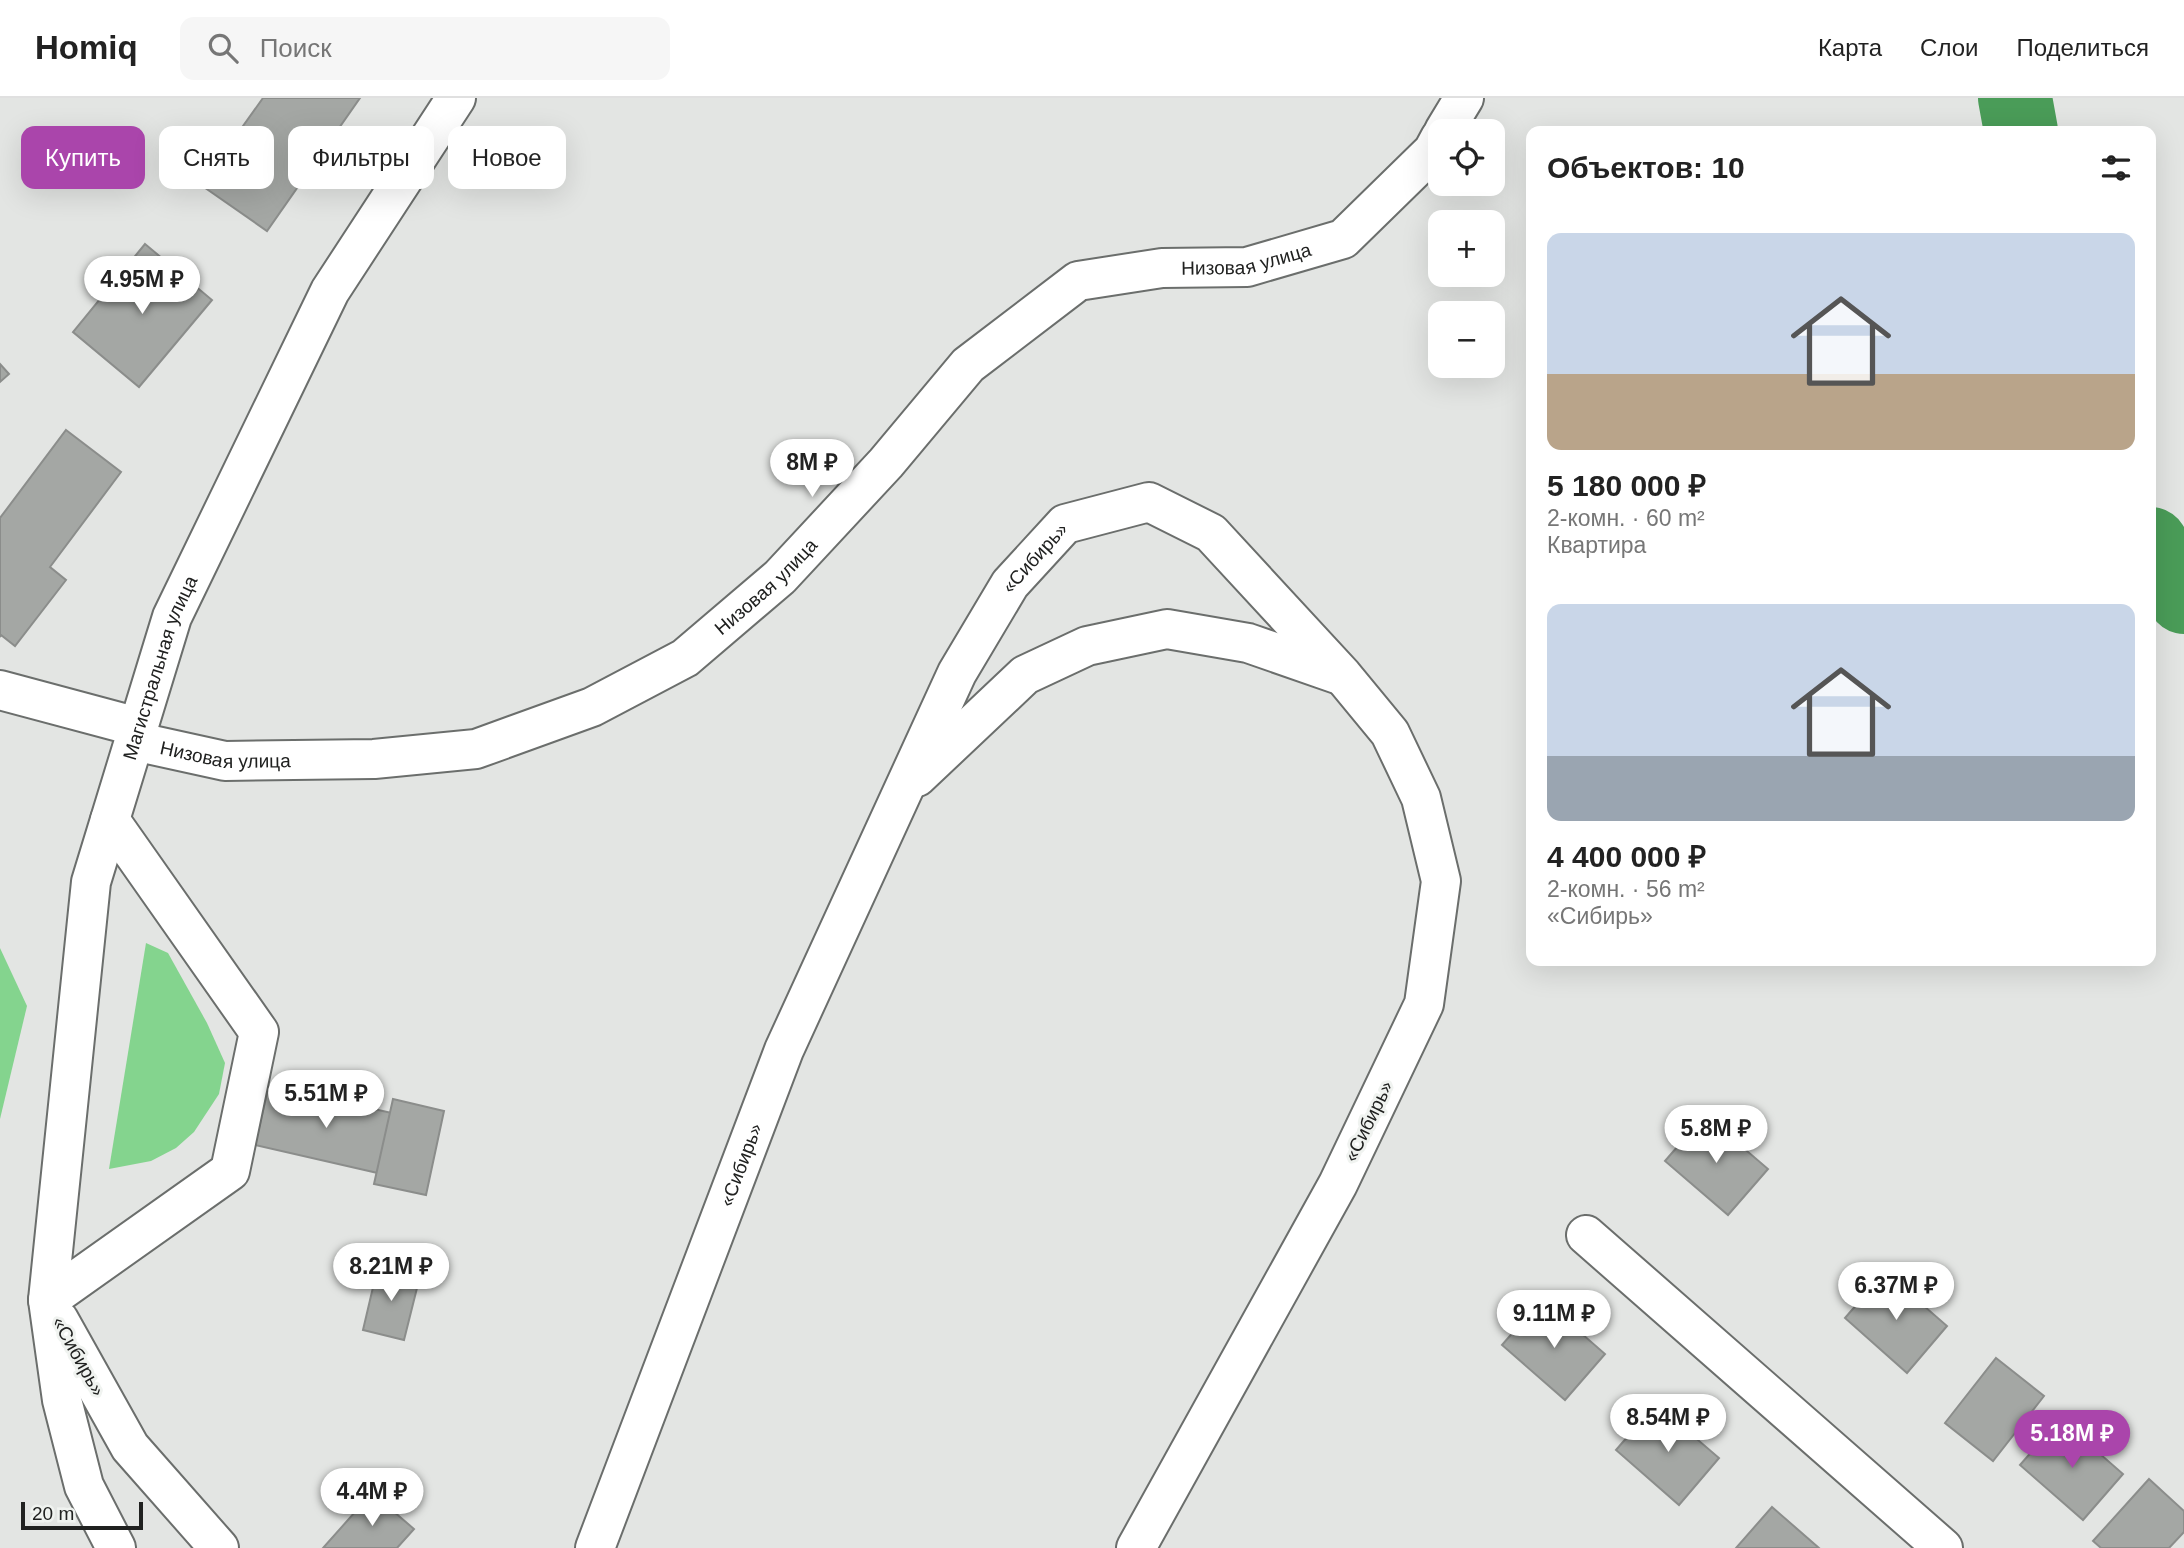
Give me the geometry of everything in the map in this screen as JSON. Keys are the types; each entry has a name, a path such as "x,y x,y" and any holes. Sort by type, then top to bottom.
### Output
{"main road":[{"name":"Магистральная улица","path":"48,1300 91,883 172,617 330,291 456,98"},
{"path":"1451,119 1464,98"},
{"name":"Низовая улица","path":"8,699 225,761 374,759 476,750 592,706 685,658 780,578 886,463 968,365 1078,281 1162,268 1247,267 1343,239 1428,156"},
{"name":"«Сибирь»","path":"594,1548 784,1050 957,673 1010,584 1065,524 1149,502 1211,533 1343,676 1390,733 1421,799 1441,881 1424,1004 1338,1184 1136,1548"},
{"name":"«Сибирь»","path":"904,790 1025,676 1087,646 1167,629 1248,643 1343,676"},
{"path":"48,1300 230,1171 259,1032 110,820"},
{"path":"1586,1235 1943,1548"},
{"name":"«Сибирь»","path":"48,1300 62,1400 85,1486 116,1548"},
{"name":"«Сибирь»","path":"48,1300 130,1447 219,1548"}],"green space":[{"path":"146,943 168,953 207,1023 225,1063 219,1094 194,1132 176,1148 151,1161 109,1169"},
{"path":"0,948 27,1006 0,1119"}],"building":[{"path":"263,98 360,98 340,126 288,126 288,189 296,189 267,231 207,189 274,189 274,126 243,126"},
{"path":"145,244 212,300 139,387 73,332"},
{"path":"0,364 9,374 0,382"},
{"path":"66,430 121,472 50,567 66,580 15,646 1,635 0,637 0,518"},
{"path":"269,1085 396,1114 382,1174 255,1145"},
{"path":"393,1099 444,1111 426,1195 374,1184"},
{"path":"1705,1115 1768,1169 1728,1215 1665,1161"},
{"path":"378,1266 420,1276 404,1340 363,1330"},
{"path":"1885,1272 1947,1326 1907,1373 1845,1318"},
{"path":"1542,1299 1605,1354 1565,1400 1502,1345"},
{"path":"1996,1358 2044,1396 1993,1461 1945,1423"},
{"path":"1656,1404 1719,1458 1679,1505 1616,1450"},
{"path":"2060,1419 2123,1474 2083,1520 2020,1465"},
{"path":"2149,1479 2184,1511 2184,1532 2169,1548 2101,1548 2093,1541"},
{"path":"372,1493 414,1529 397,1548 323,1548"},
{"path":"1772,1507 1819,1548 1736,1548"}],"waterway":[{"path":"2015,98 2020,126"},
{"path":"2156,552 2184,597"}]}
